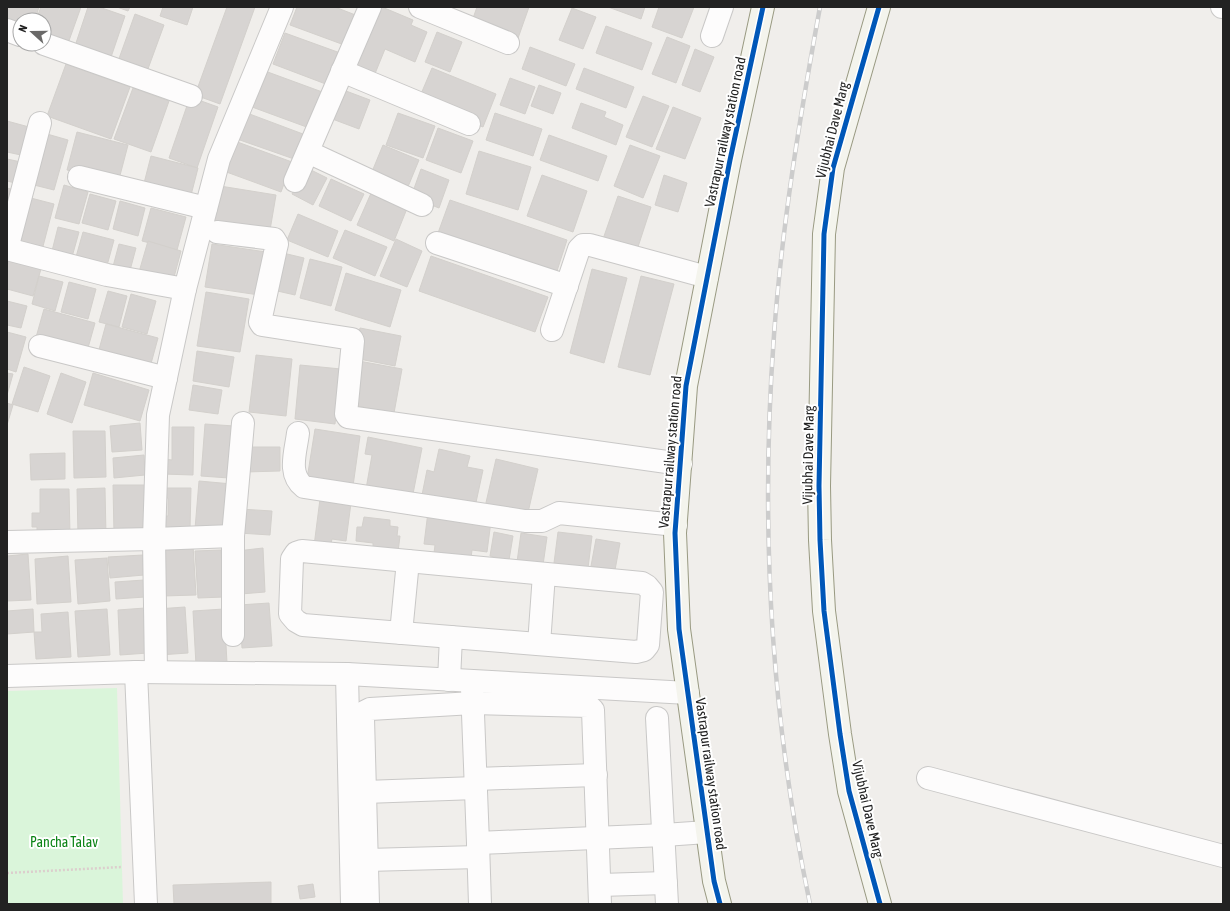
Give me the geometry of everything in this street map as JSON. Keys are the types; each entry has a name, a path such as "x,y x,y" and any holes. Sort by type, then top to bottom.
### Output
{"street":[{"path":"146,904 146,672 154,540 158,415 185,289 219,159 282,7"},
{"path":"295,181 370,7"},
{"path":"420,7 508,42"},
{"path":"712,36 722,7"},
{"name":"Vastrapur railway station road","path":"720,904 714,881 679,629 676,525 686,386 730,160 763,7"},
{"name":"Vijubhai Dave Marg","path":"879,7 833,168 824,234 819,494 824,611 840,734 849,791 880,904"},
{"path":"52,47 191,96"},
{"path":"342,71 468,124"},
{"path":"40,123 7,249 107,275 185,289"},
{"path":"308,152 422,205"},
{"path":"79,177 206,208"},
{"path":"217,232 274,239 276,241 276,248 260,322 262,325 352,339 346,414 348,417 681,464"},
{"path":"437,243 567,286"},
{"path":"552,330 579,249 583,245 590,245 707,277"},
{"path":"40,346 166,378"},
{"path":"233,635 233,536 243,423"},
{"path":"298,433 294,476 304,487 525,521 542,521 559,513 676,525"},
{"path":"7,542 154,540 233,536"},
{"path":"302,551 408,561 642,583 652,592 648,645 644,650 636,652 303,625 296,621 290,614 292,559 296,554 302,551"},
{"path":"402,633 408,561"},
{"path":"539,644 544,574"},
{"path":"449,680 451,637"},
{"path":"7,676 146,672 347,674 688,693"},
{"path":"347,674 352,904"},
{"path":"472,681 480,904"},
{"path":"368,904 364,712 370,709 473,703 588,706 593,710 600,895 667,893 657,718"},
{"path":"365,792 596,775"},
{"path":"928,778 1223,856"},
{"path":"367,860 598,838 707,832"}],"path":[{"path":"7,873 122,867"}],"green space":[{"name":"Pancha Talav","path":"117,688 123,904 7,904 7,691"}],"building":[{"path":"7,7 39,7 37,12 12,12 12,26 7,24"},
{"path":"41,7 81,7 66,49 52,44 52,12 39,12"},
{"path":"88,7 99,7 125,16 109,63 73,52"},
{"path":"117,7 130,7 128,11"},
{"path":"163,7 193,7 187,25 160,16"},
{"path":"227,7 255,7 220,104 195,95"},
{"path":"297,7 335,7 358,16 347,46 290,25"},
{"path":"377,7 382,7 413,20 411,25 427,32 415,62 385,49 372,81 350,72"},
{"path":"477,7 529,7 517,41 471,24"},
{"path":"608,7 645,7 641,19"},
{"path":"659,7 694,7 682,38 652,27"},
{"path":"572,8 596,17 583,49 559,40"},
{"path":"135,14 164,25 145,77 116,67"},
{"path":"606,26 652,43 642,70 596,53"},
{"path":"437,32 462,42 450,72 425,62"},
{"path":"285,33 343,54 331,86 273,64"},
{"path":"667,37 690,46 676,83 652,74"},
{"path":"530,47 575,64 566,86 522,69"},
{"path":"695,49 714,57 700,92 682,85"},
{"path":"66,64 130,87 111,139 47,116"},
{"path":"432,68 496,94 483,127 418,101"},
{"path":"584,68 634,87 626,108 576,89"},
{"path":"265,71 325,93 312,129 252,107"},
{"path":"510,78 535,87 525,114 500,105"},
{"path":"539,85 561,93 553,114 531,106"},
{"path":"133,88 169,101 151,152 114,139"},
{"path":"338,88 370,100 359,129 327,117"},
{"path":"643,96 669,106 652,147 626,137"},
{"path":"190,97 218,107 197,168 169,158"},
{"path":"581,103 606,112 604,117 623,125 616,145 572,128"},
{"path":"673,107 701,118 685,159 656,149"},
{"path":"247,113 303,134 294,159 237,139"},
{"path":"398,113 435,126 423,158 386,145"},
{"path":"495,113 542,129 533,156 486,140"},
{"path":"7,121 29,127 21,155 7,152"},
{"path":"438,128 473,141 461,173 426,160"},
{"path":"40,132 68,140 54,190 26,183"},
{"path":"77,132 128,145 118,183 67,170"},
{"path":"549,135 607,156 598,181 540,160"},
{"path":"232,140 292,162 281,192 221,170"},
{"path":"383,145 419,160 405,194 369,179"},
{"path":"630,145 660,156 643,198 614,186"},
{"path":"479,151 531,167 518,210 466,194"},
{"path":"151,156 198,168 189,203 142,191"},
{"path":"7,159 21,162 15,183 7,181"},
{"path":"305,167 327,178 313,205 292,194"},
{"path":"421,169 449,180 439,208 411,197"},
{"path":"542,175 587,191 573,232 527,216"},
{"path":"664,175 687,183 678,212 655,205"},
{"path":"331,179 364,194 351,221 319,206"},
{"path":"64,185 88,192 79,224 55,218"},
{"path":"220,186 276,195 269,236 213,228"},
{"path":"7,188 14,190 7,217"},
{"path":"372,191 408,206 394,241 357,225"},
{"path":"90,194 116,201 108,230 82,223"},
{"path":"23,196 54,204 41,254 9,246"},
{"path":"618,196 651,207 636,253 602,242"},
{"path":"450,200 567,240 556,274 438,233"},
{"path":"120,201 145,208 138,236 113,229"},
{"path":"151,208 186,217 177,250 142,241"},
{"path":"298,214 338,231 328,257 287,240"},
{"path":"58,227 79,232 70,264 50,259"},
{"path":"345,230 387,247 375,276 333,258"},
{"path":"83,232 114,240 105,273 74,264"},
{"path":"396,239 422,251 407,287 380,276"},
{"path":"148,241 181,251 173,281 139,272"},
{"path":"119,244 136,248 128,278 111,274"},
{"path":"212,244 266,252 259,295 205,287"},
{"path":"283,253 304,258 295,295 273,290"},
{"path":"431,256 548,297 535,332 419,291"},
{"path":"310,259 342,267 331,306 300,298"},
{"path":"9,260 41,269 33,296 7,289 7,267"},
{"path":"592,269 627,278 604,363 570,353"},
{"path":"346,273 401,290 390,327 335,310"},
{"path":"39,276 63,282 55,311 32,304"},
{"path":"641,276 674,284 650,375 618,367"},
{"path":"69,282 96,289 88,319 61,312"},
{"path":"108,291 127,296 119,327 99,322"},
{"path":"206,292 249,299 240,352 197,346"},
{"path":"131,294 156,301 147,334 122,327"},
{"path":"7,301 27,306 21,328 7,325"},
{"path":"44,309 95,323 86,355 35,341"},
{"path":"106,324 158,338 149,371 97,357"},
{"path":"360,328 401,336 395,366 354,358"},
{"path":"7,332 26,337 16,372 7,369"},
{"path":"197,351 234,357 229,387 193,381"},
{"path":"256,355 292,359 286,416 249,412"},
{"path":"359,361 402,369 394,413 351,405"},
{"path":"300,365 341,369 335,424 295,419"},
{"path":"24,367 50,376 38,412 12,404"},
{"path":"7,373 13,374 7,395"},
{"path":"61,373 86,382 72,423 47,414"},
{"path":"93,373 149,390 140,421 84,405"},
{"path":"193,385 222,390 218,414 189,410"},
{"path":"7,403 13,405 7,425"},
{"path":"140,423 142,450 112,452 110,426"},
{"path":"205,424 234,426 229,478 201,476"},
{"path":"172,427 194,427 193,475 163,474 163,459 172,460"},
{"path":"315,429 360,436 353,486 307,479"},
{"path":"73,431 105,431 106,477 74,478"},
{"path":"368,437 422,448 412,499 366,489 372,455 365,454"},
{"path":"245,447 280,447 280,471 245,472"},
{"path":"439,449 470,456 467,467 483,470 475,507 422,495 427,470 434,472"},
{"path":"65,453 65,479 31,480 30,454"},
{"path":"144,455 145,475 114,478 113,458"},
{"path":"496,459 538,469 527,517 485,507"},
{"path":"199,481 232,484 228,532 195,529"},
{"path":"113,485 146,485 147,533 114,534"},
{"path":"105,488 106,535 78,536 77,489"},
{"path":"164,488 191,488 190,529 162,528 163,516 168,516 168,498 163,498"},
{"path":"40,489 69,489 70,535 37,536 37,527 32,527 32,513 40,513"},
{"path":"320,499 351,503 346,541 332,539 330,548 314,546"},
{"path":"240,509 272,511 270,535 239,533"},
{"path":"428,512 491,521 487,552 472,550 471,558 434,553 435,545 424,544"},
{"path":"364,517 390,520 390,526 398,527 397,536 400,536 398,552 373,549 373,543 356,541 357,527 362,527"},
{"path":"494,532 513,536 509,560 490,556"},
{"path":"558,532 592,536 588,568 554,563"},
{"path":"521,533 547,537 543,565 517,562"},
{"path":"596,539 620,543 615,570 591,566"},
{"path":"193,545 196,595 163,596 161,549"},
{"path":"263,548 265,592 241,594 237,551"},
{"path":"221,550 224,597 198,598 195,551"},
{"path":"28,554 31,600 7,601 7,556"},
{"path":"143,555 144,575 110,578 108,557"},
{"path":"68,556 71,602 37,604 35,559"},
{"path":"107,558 110,601 78,604 75,560"},
{"path":"144,580 145,597 116,599 115,582"},
{"path":"269,603 272,646 242,648 239,605"},
{"path":"185,607 188,653 159,655 157,609"},
{"path":"145,608 148,653 120,655 118,610"},
{"path":"33,609 34,632 7,634 7,611"},
{"path":"107,609 110,655 78,657 75,611"},
{"path":"224,609 227,663 196,665 193,611"},
{"path":"68,612 71,657 36,659 34,632 42,632 41,614"},
{"path":"271,882 271,904 174,904 173,885"},
{"path":"313,884 315,897 300,899 298,886"}],"railway":[{"path":"810,904 786,763 778,692 772,621 768,477 770,406 777,294 799,130 820,7"}],"cycle path":[{"path":"720,904 714,881 679,629 675,533 686,386 730,160 763,7"},
{"path":"879,7 833,168 824,234 819,486 824,611 840,734 849,791 880,904"}]}
